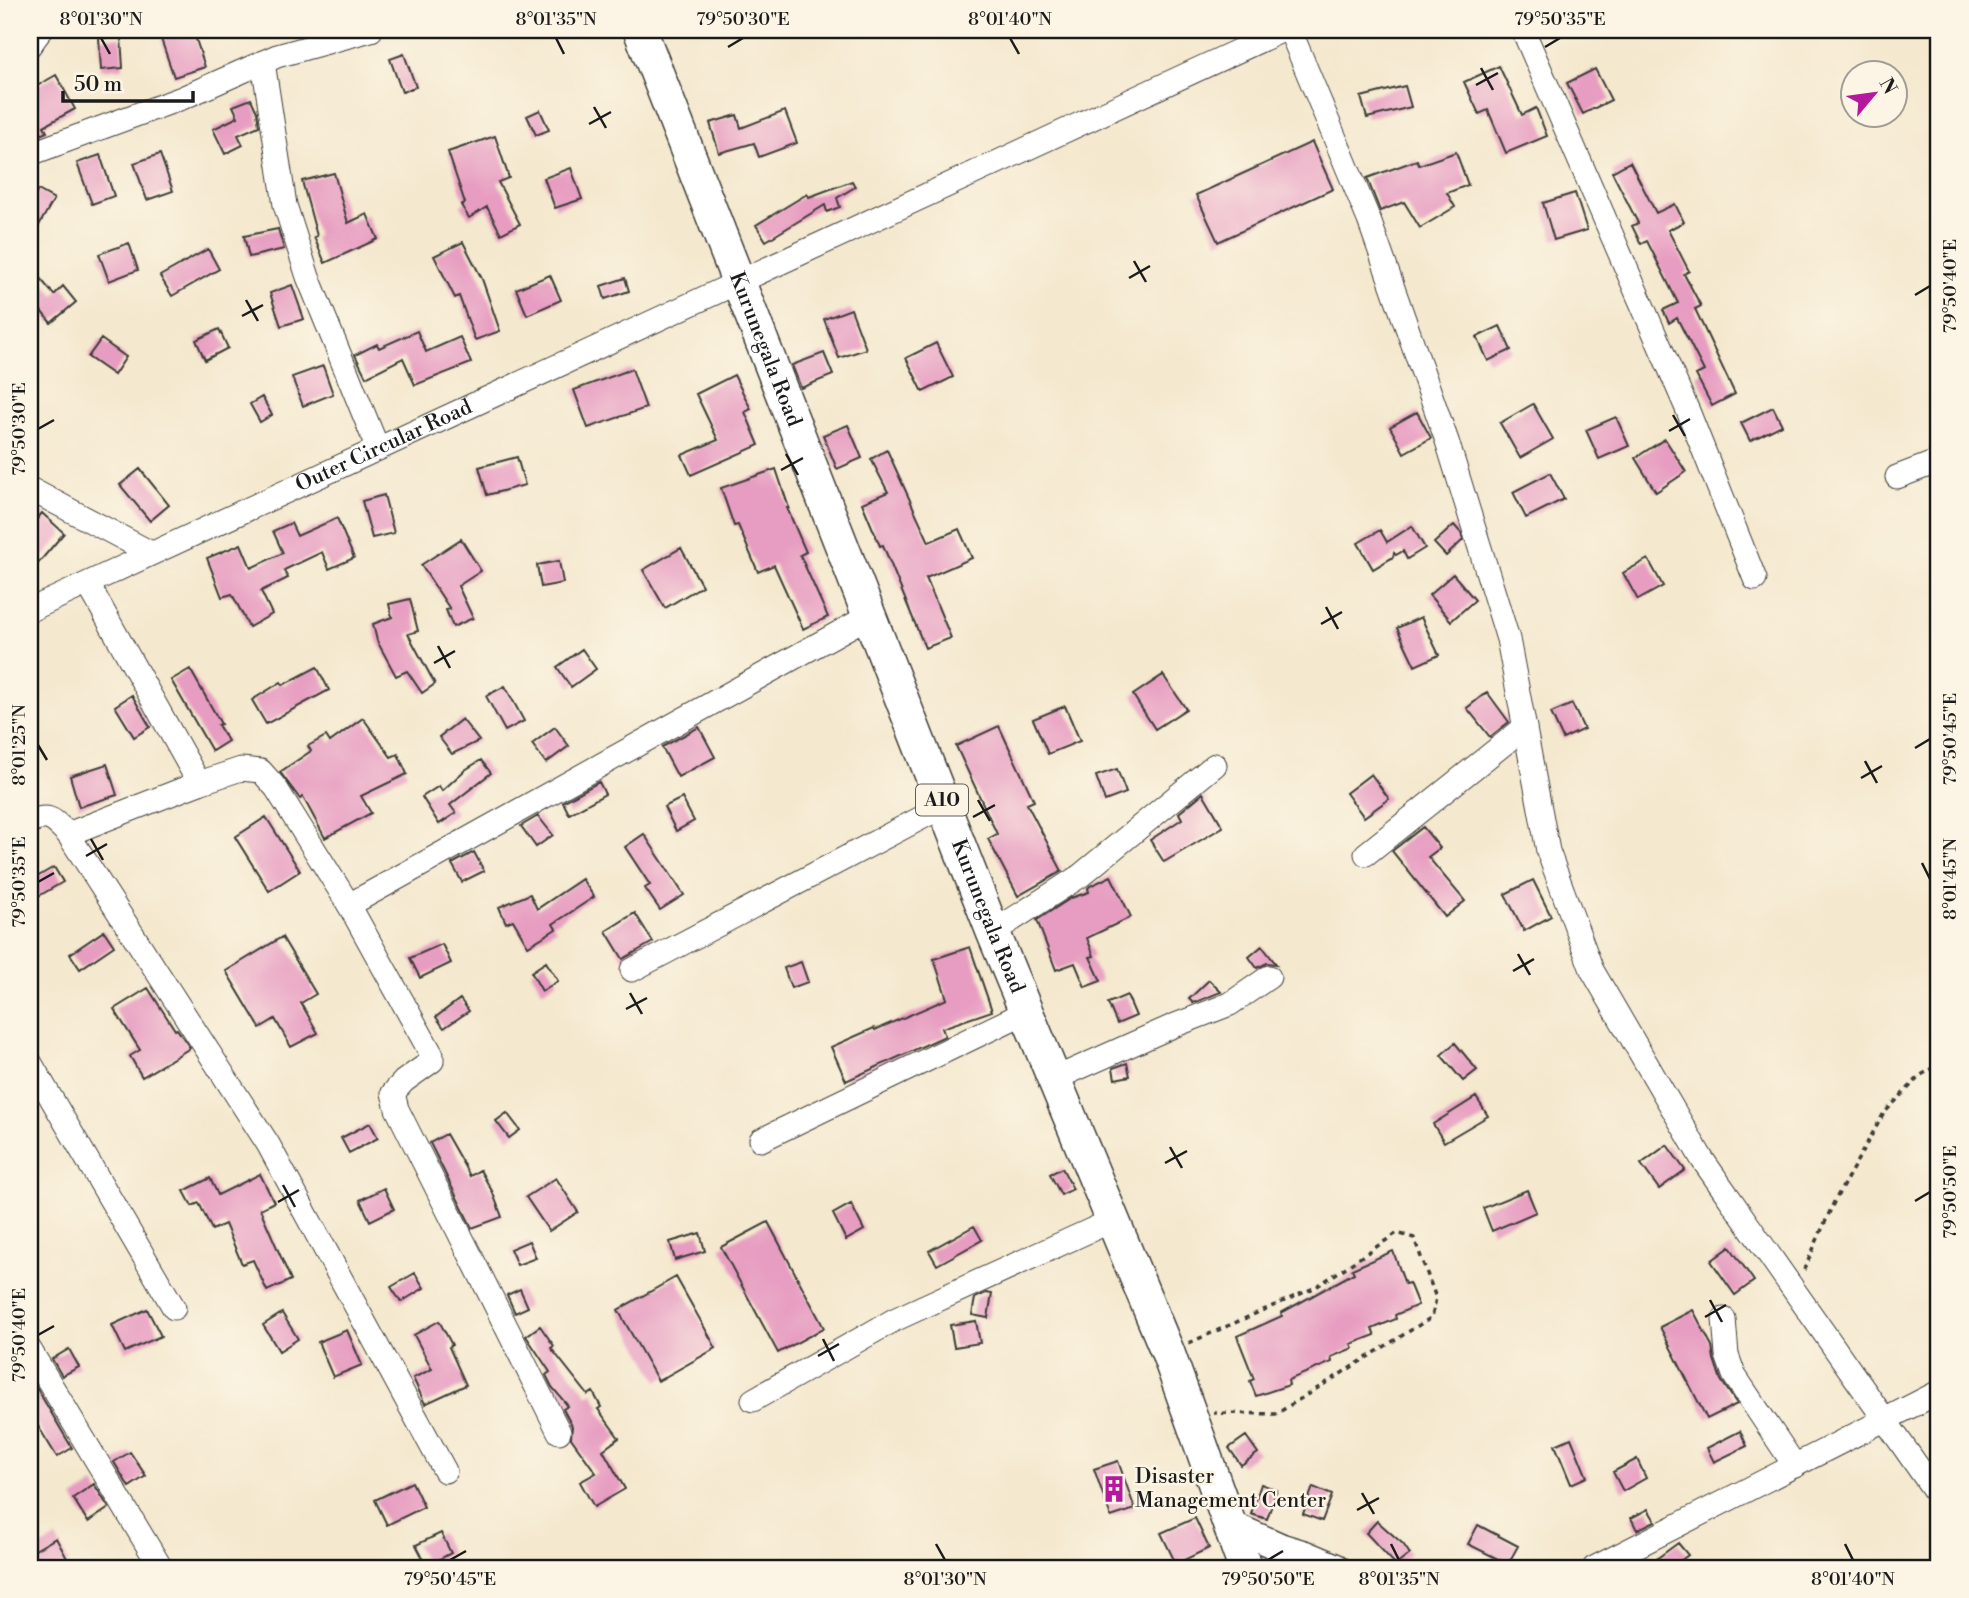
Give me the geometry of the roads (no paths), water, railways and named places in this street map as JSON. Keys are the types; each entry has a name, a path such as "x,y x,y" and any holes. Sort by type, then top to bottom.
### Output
{"highway":[{"name":"Kurunegala Road","path":"640,30 993,932 1168,1353 1245,1568"}],"main road":[{"path":"1230,1525 1336,1568"}],"street":[{"path":"30,45 41,30"},
{"path":"30,154 182,98 263,62 371,30"},
{"name":"Outer Circular Road","path":"30,610 1283,30"},
{"path":"1290,30 1369,220 1447,440 1508,639 1548,851 1592,970 1702,1159 1939,1497"},
{"path":"1522,30 1688,411 1755,579"},
{"path":"263,62 285,205 308,277 378,449"},
{"path":"1897,477 1939,461"},
{"path":"30,489 150,553"},
{"path":"88,583 199,783"},
{"path":"349,905 869,616"},
{"path":"1366,854 1525,727"},
{"path":"993,932 1080,876 1215,765"},
{"path":"68,834 241,769 261,771 275,788 349,905 432,1055 432,1061 404,1081 393,1093 397,1109 559,1432"},
{"path":"632,970 944,806"},
{"path":"30,822 42,817 51,819 68,834 268,1144 444,1471"},
{"path":"1054,1079 1230,1003 1269,977"},
{"path":"761,1140 1026,1012"},
{"path":"30,1062 174,1308"},
{"path":"753,1400 894,1320 1113,1220"},
{"path":"1724,1319 1727,1355 1734,1375 1795,1466"},
{"path":"30,1350 161,1568"},
{"path":"1594,1568 1939,1392"}],"place":[{"name":"Disaster Management Center","path":"1114,1489"}]}
